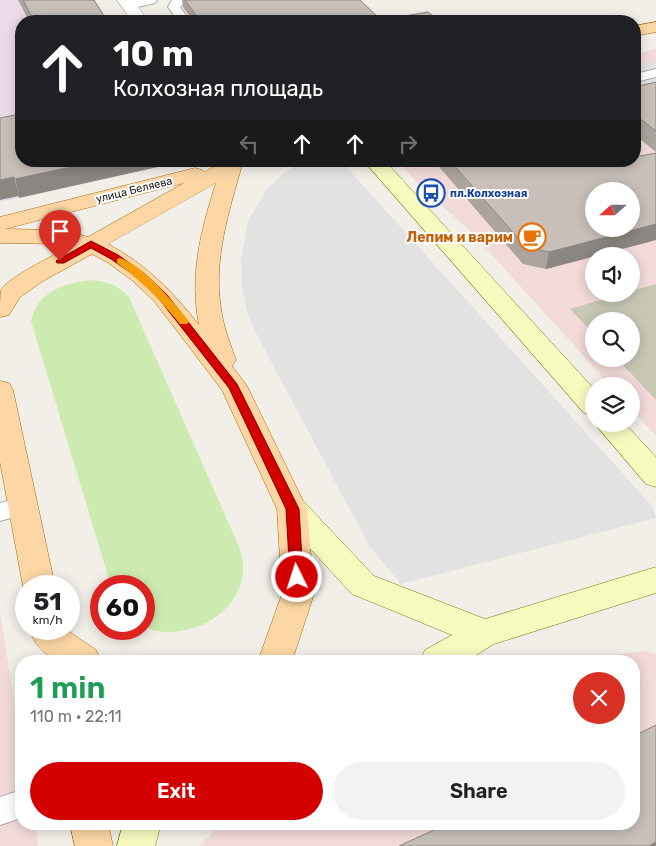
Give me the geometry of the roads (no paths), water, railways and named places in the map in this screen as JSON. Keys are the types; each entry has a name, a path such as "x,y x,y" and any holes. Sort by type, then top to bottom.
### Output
{"main road":[{"path":"641,30 656,27"},
{"name":"улица Беляева","path":"0,224 214,167"},
{"path":"0,309 12,292 28,281 224,167"},
{"path":"231,167 212,229 206,280 207,309 213,332 234,386 292,509 363,585 484,633"},
{"path":"379,167 585,396"},
{"path":"0,236 62,237 91,244 115,257 141,276 164,297 234,386"},
{"path":"0,390 12,509 35,575"},
{"path":"616,432 656,476"},
{"path":"277,655 298,594 292,509"},
{"path":"447,655 484,633 656,580"},
{"path":"51,642 74,655"},
{"path":"90,830 94,846"},
{"path":"136,846 140,830"}],"street":[{"path":"127,2 136,15"}],"lane":[{"path":"127,2 151,0"},
{"path":"180,15 174,7 177,2 182,0"},
{"path":"641,77 656,73"},
{"path":"0,811 15,806"}],"place":[{"name":"пл.Колхозная","path":"431,193"},
{"name":"Лепим и варим","path":"532,237"}]}
